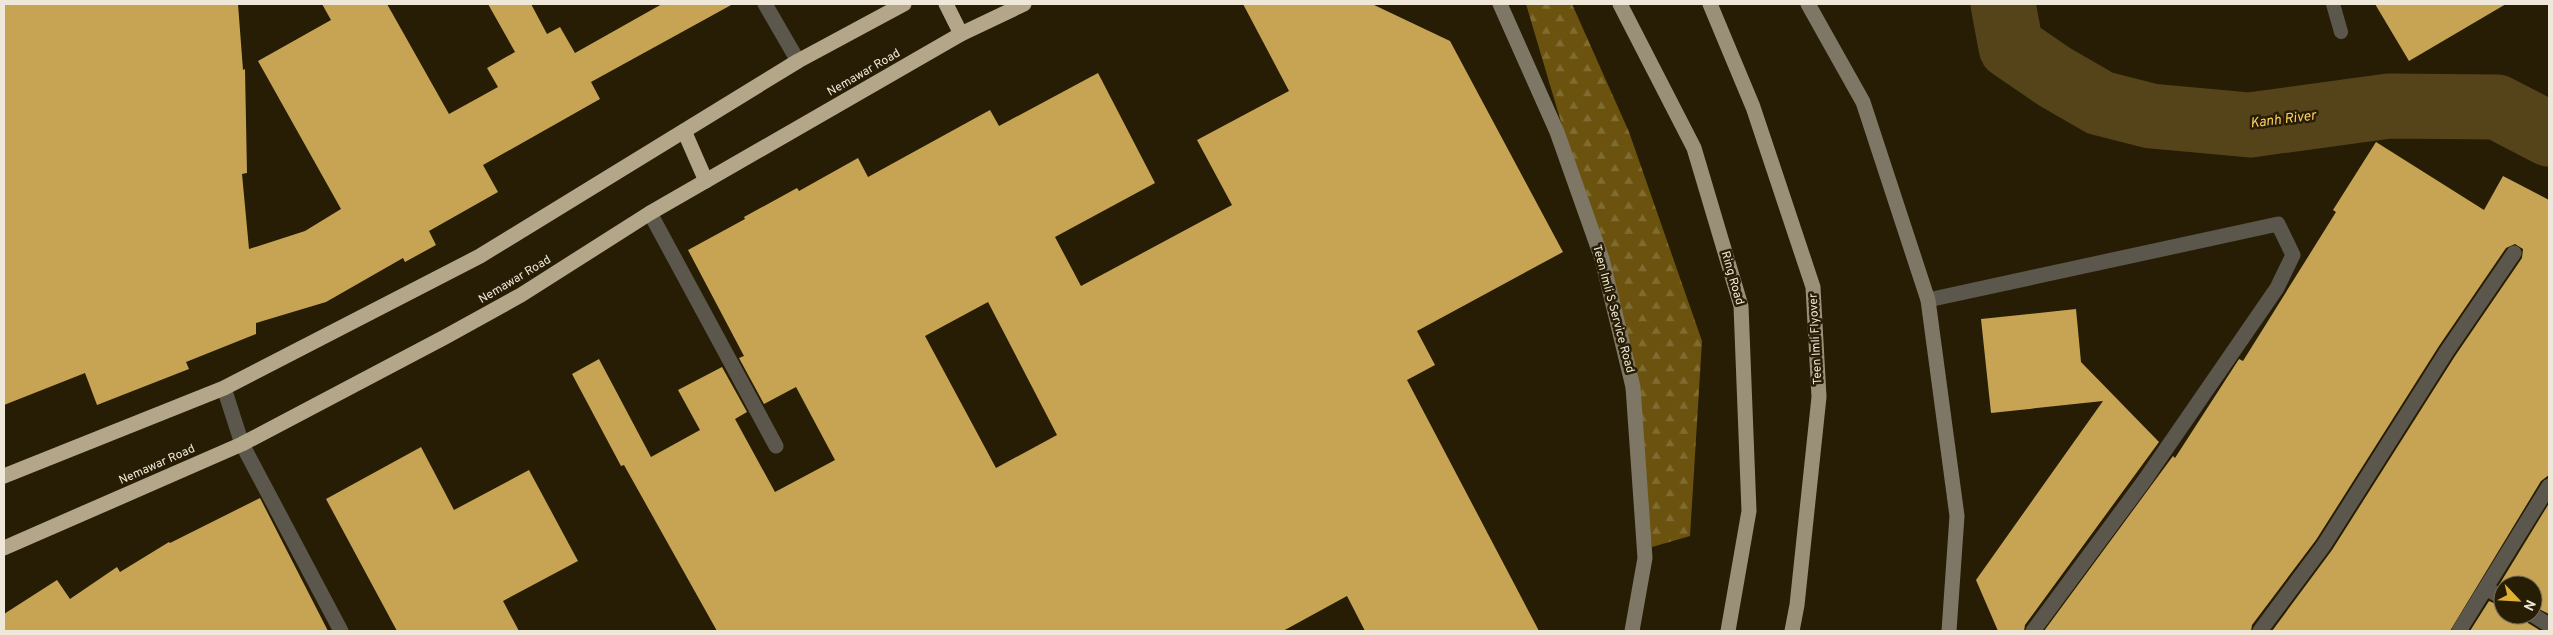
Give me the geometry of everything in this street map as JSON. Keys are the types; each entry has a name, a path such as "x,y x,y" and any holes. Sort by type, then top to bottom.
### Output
{"highway":[{"path":"4,476 224,388 480,256 685,133 798,61 904,4"},
{"path":"946,4 961,34"},
{"name":"Nemawar Road","path":"4,548 242,444 521,296 650,213 961,34 1024,4"},
{"path":"685,133 706,182"}],"main road":[{"name":"Ring Road","path":"1620,4 1694,148 1741,306 1749,511 1728,631"},
{"name":"Teen Imli Flyover","path":"1710,4 1753,107 1813,288 1819,397 1797,605 1792,631"}],"street":[{"path":"765,4 798,61"},
{"name":"Teen Imli S Service Road","path":"1500,4 1557,132 1599,250 1634,387 1645,558 1632,631"},
{"path":"1808,4 1863,102 1928,300 1956,516 1949,631"},
{"path":"650,213 776,446"},
{"path":"1928,300 2278,224 2293,255 2276,288 2155,465 2034,631"},
{"path":"2260,631 2324,546 2447,351 2514,252"},
{"path":"224,388 242,444 341,631"},
{"path":"2459,631 2549,486"},
{"path":"2486,588 2493,592"}],"lane":[{"path":"2333,4 2341,32"}],"green space":[{"path":"1526,4 1572,4 1629,132 1702,341 1690,536 1652,547 1607,277"}],"building":[{"path":"4,4 238,4 243,70 245,69 247,173 242,174 249,249 305,231 341,209 258,61 331,20 322,4 387,4 449,114 498,87 487,68 515,52 488,4 531,4 547,34 560,27 575,53 662,4 733,4 591,82 600,99 483,165 498,192 429,231 436,245 405,262 403,258 326,302 256,323 256,334 186,362 189,369 97,405 85,373 4,405"},
{"path":"1243,4 1372,4 1450,41 1563,252 1417,331 1435,365 1407,380 1539,631 1365,631 1347,596 1283,631 717,631 624,465 621,466 572,374 599,359 651,457 700,430 678,390 722,367 747,412 735,419 775,492 835,460 796,387 764,404 739,358 744,356 688,250 797,188 799,191 858,158 868,177 990,110 999,126 1098,73 1155,183 1055,237 1081,286 1232,205 1197,140 1289,91","holes":["988,302 1057,435 996,468 925,336"]},
{"path":"2375,4 2506,4 2409,61"},
{"path":"2376,142 2484,210 2503,176 2549,200 2549,475 2541,481 2450,631 2272,631 2332,550 2455,356 2522,258 2523,249 2515,244 2506,248 2439,346 2316,540 2252,625 2251,631 2044,631 2173,456 2175,458 2239,359 2243,361 2336,212 2333,210"},
{"path":"2076,309 2081,362 2159,442 2025,625 2024,631 1998,631 1976,580 2103,401 1991,413 1981,319"},
{"path":"421,447 454,510 529,470 578,561 503,601 519,631 397,631 326,499"},
{"path":"260,498 328,631 4,631 4,614 57,580 70,599 117,567 120,572 169,542"},
{"path":"2548,505 2549,614 2543,611 2543,575 2505,575"},
{"path":"2489,601 2493,603 2493,625 2531,625 2541,631 2470,631"}],"waterway":[{"name":"Kanh River","path":"2003,4 2011,47 2055,77 2100,103 2151,116 2250,125 2389,106 2497,107 2549,134"}]}
